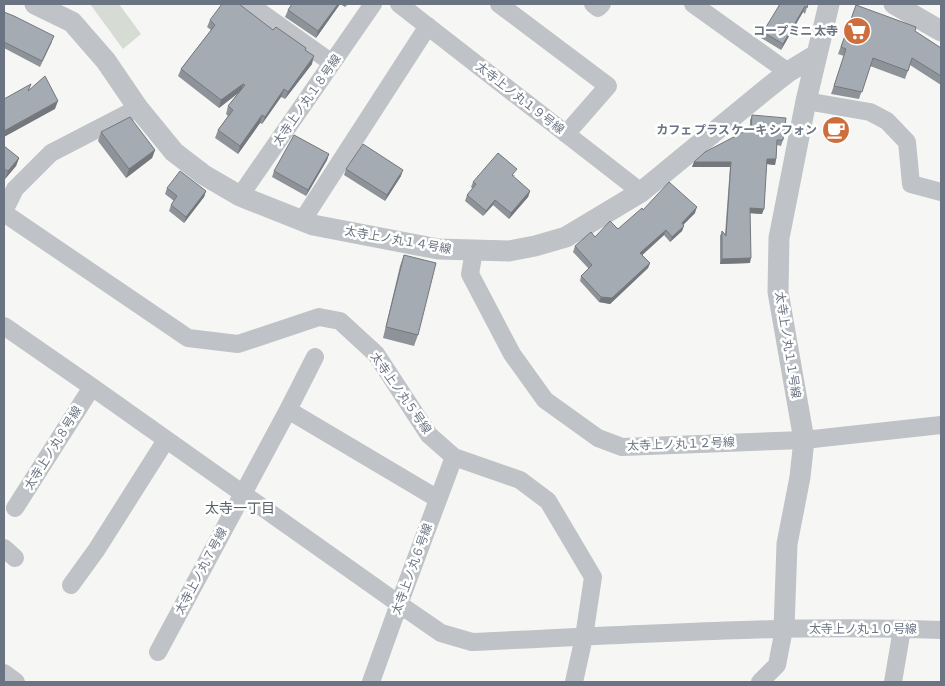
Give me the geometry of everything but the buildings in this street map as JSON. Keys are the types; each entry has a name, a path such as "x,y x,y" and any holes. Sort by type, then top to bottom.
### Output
{"street":[{"name":"太寺上ノ丸１４号線","path":"35,4 72,22 106,62 138,108 174,152 204,175 240,196 313,225 438,249 509,251 566,237 641,192 788,72 816,55"},
{"path":"249,4 332,63"},
{"name":"太寺上ノ丸１８号線","path":"240,196 374,4"},
{"name":"太寺上ノ丸１９号線","path":"399,4 641,192"},
{"path":"499,4 608,86 566,134"},
{"path":"592,4 598,8 602,4"},
{"path":"693,4 788,72"},
{"name":"太寺上ノ丸１１号線","path":"784,628 788,544 800,477 804,440 778,292 779,238 806,101 828,4"},
{"path":"894,4 941,31"},
{"path":"302,221 428,26"},
{"path":"806,101 870,112 887,121 907,142 911,184 941,192"},
{"path":"4,212 15,189 51,153 138,108"},
{"name":"太寺上ノ丸５号線","path":"4,212 188,338 238,344 319,317 340,321 376,354 429,435 454,457 520,480 548,501 593,577 584,637 574,682"},
{"name":"太寺上ノ丸１２号線","path":"474,251 470,274 512,354 546,400 598,438 622,447 804,440 941,425"},
{"name":"太寺上ノ丸１０号線","path":"4,326 441,633 472,642 784,628 941,630"},
{"name":"太寺上ノ丸７号線","path":"158,652 315,357"},
{"name":"太寺上ノ丸８号線","path":"15,508 92,387"},
{"path":"288,410 438,499"},
{"path":"71,584 96,549 166,440"},
{"name":"太寺上ノ丸６号線","path":"371,682 454,457"},
{"path":"760,682 778,665 784,628"},
{"path":"893,682 902,629"},
{"path":"4,673 16,682"}],"shaded area":[{"path":"90,4 119,4 141,34 123,49"}],"place":[{"name":"コープミニ 太寺","path":"857,31"},
{"name":"カフェ プラス ケーキ シフォン","path":"836,130"}],"district":[{"name":"太寺一丁目","path":"240,508"}]}
